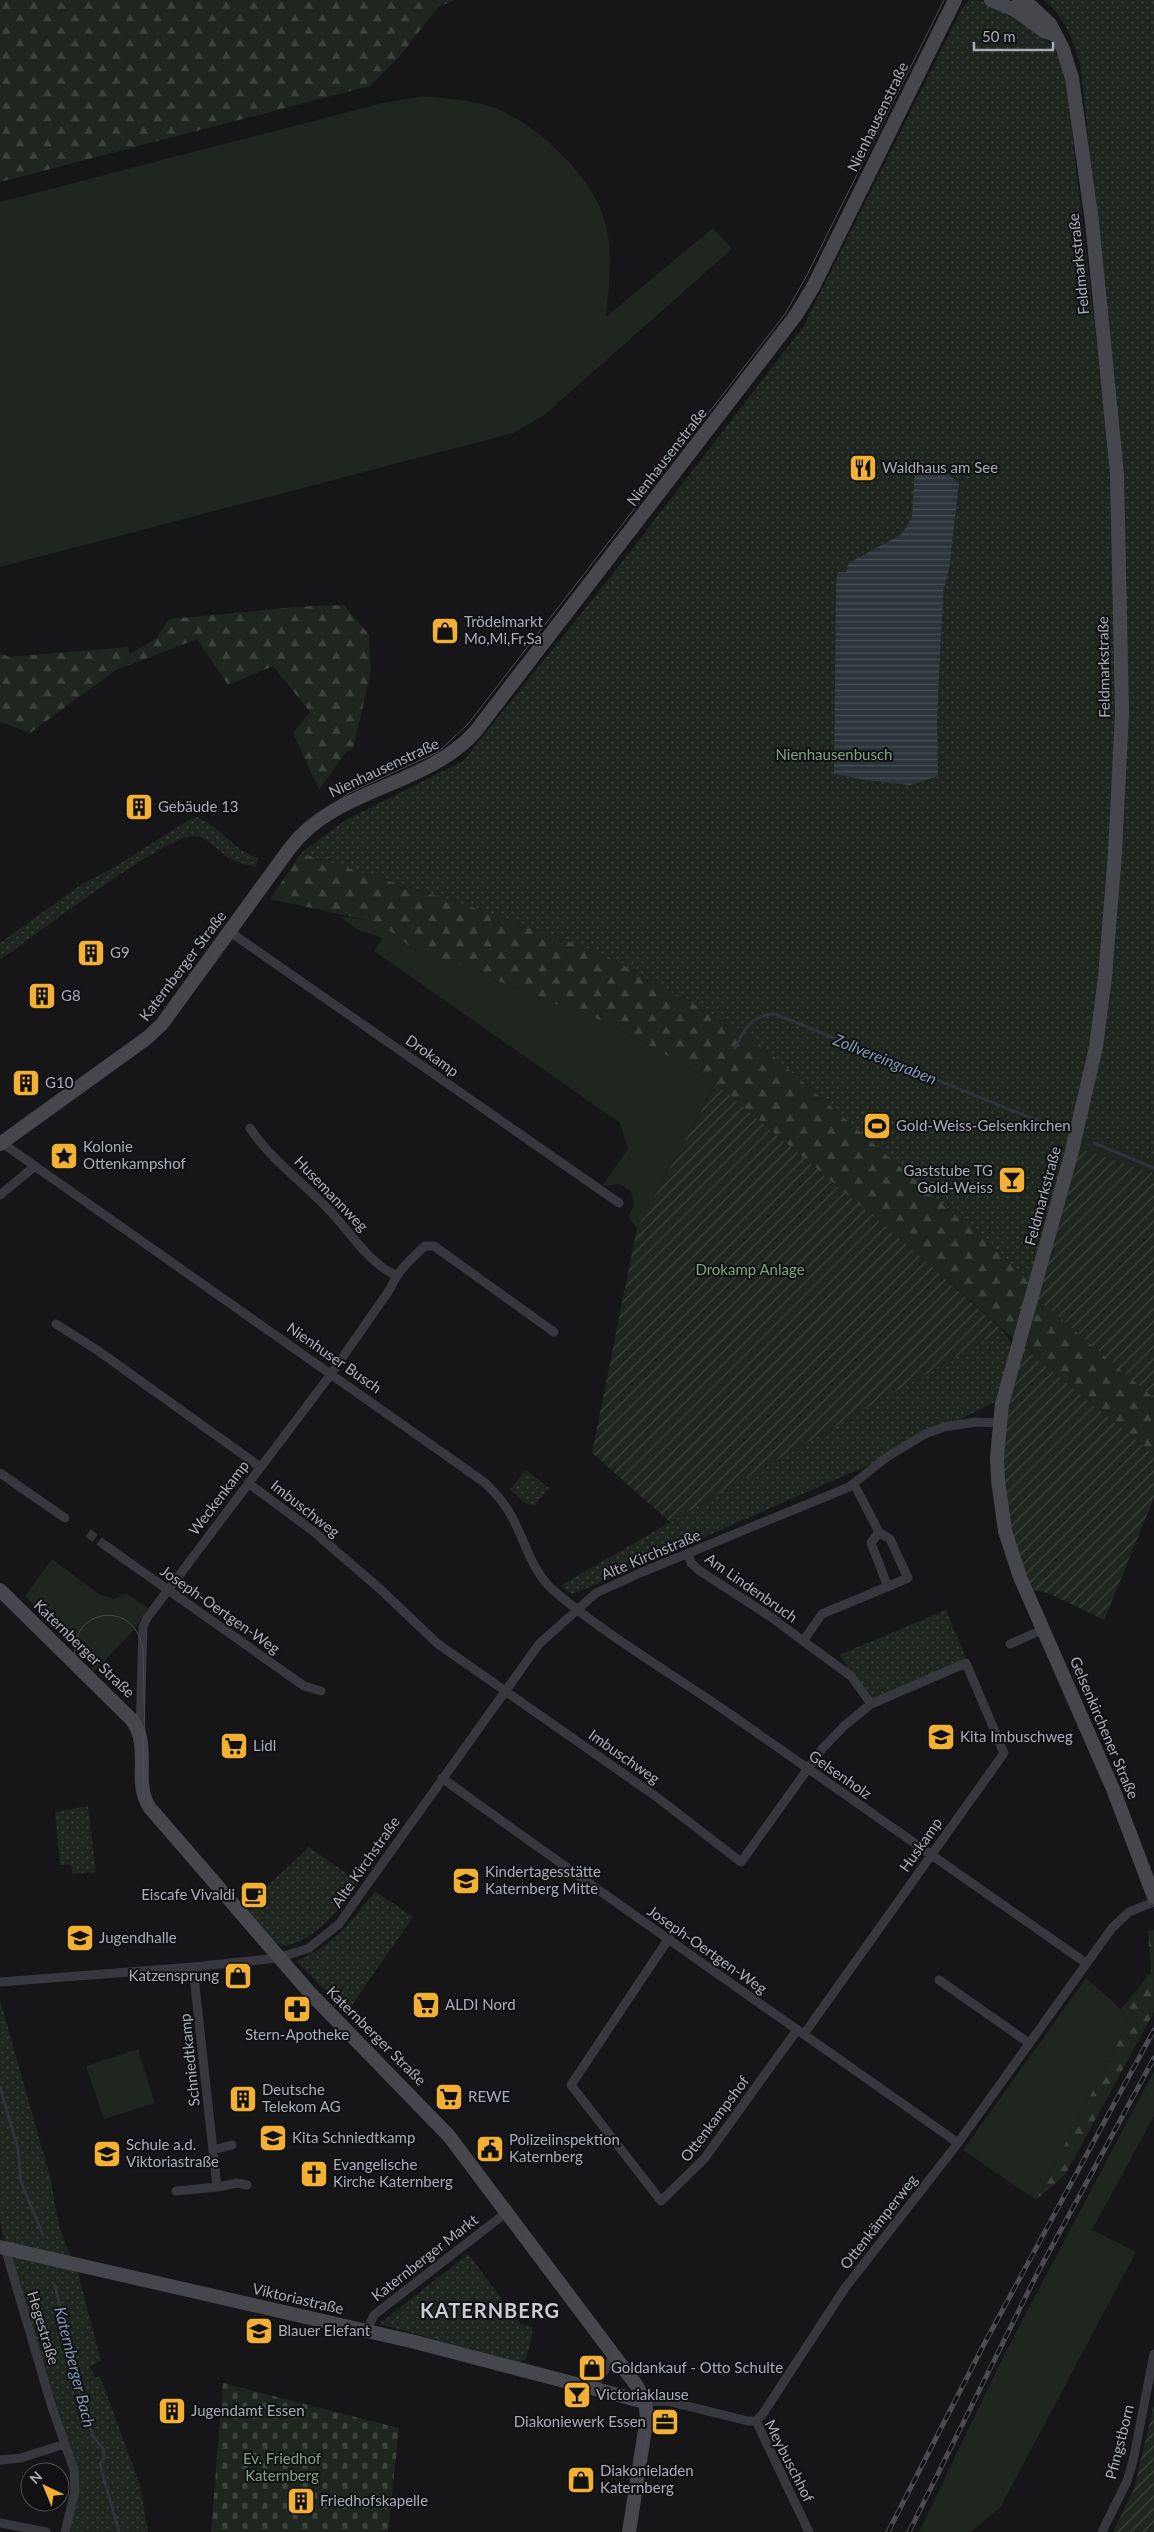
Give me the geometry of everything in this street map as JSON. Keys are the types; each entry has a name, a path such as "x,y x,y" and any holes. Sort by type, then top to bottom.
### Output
{"main road":[{"name":"Nienhausenstraße","path":"297,838 320,818 342,805 440,762 462,747 475,732 796,315 813,286 955,0"},
{"path":"991,0 1020,14 1044,31 1055,35"},
{"name":"Feldmarkstraße","path":"1019,0 1041,14 1050,24 1063,49 1072,78 1092,222 1117,474 1122,713 1115,854 1105,977 1096,1047 1084,1108 1032,1295"},
{"name":"Katernberger Straße","path":"1,1143 154,1032 168,1018 297,838"},
{"name":"Gelsenkirchener Straße","path":"1032,1295 1014,1355 999,1423 998,1480 1005,1531 1020,1577 1132,1836 1154,1897"},
{"name":"Katernberger Straße","path":"0,1590 135,1724 140,1736 142,1789 146,1802 278,1958 434,2119 615,2354 637,2386 645,2402"},
{"name":"Viktoriastraße","path":"2,2247 367,2331 645,2402"},
{"path":"629,2532 647,2417 645,2402"}],"street":[{"name":"Drokamp","path":"230,932 618,1203"},
{"name":"Husemannweg","path":"250,1128 263,1147 330,1210 380,1266 395,1276"},
{"name":"Nienhuser Busch","path":"1,1143 469,1470 493,1490 513,1518 536,1569 554,1590 578,1609"},
{"path":"0,1195 35,1166"},
{"path":"331,1374 390,1289 395,1276 425,1246 434,1246 554,1332"},
{"name":"Imbuschweg","path":"56,1324 97,1350 260,1466"},
{"name":"Weckenkamp","path":"143,1644 144,1623 167,1589 331,1374"},
{"name":"Alte Kirchstraße","path":"0,1982 193,1967 278,1958 309,1948 339,1924 539,1644 596,1593 854,1484 887,1457 926,1434 944,1427 976,1422 999,1423"},
{"path":"0,1473 65,1518"},
{"name":"Imbuschweg","path":"248,1482 313,1531 380,1589 438,1644 654,1794 741,1862 807,1770 844,1726 871,1704 966,1663"},
{"name":"Am Lindenbruch","path":"803,1641 822,1614 908,1578 890,1540 879,1532 854,1484"},
{"path":"879,1532 871,1543 888,1586"},
{"name":"Joseph-Oertgen-Weg","path":"106,1546 304,1686 321,1691"},
{"name":"Am Lindenbruch","path":"688,1553 692,1563 700,1572 771,1617 852,1676 871,1704"},
{"name":"Gelsenholz","path":"578,1609 608,1632 710,1700 807,1770 1086,1963"},
{"path":"1010,1644 1044,1629"},
{"name":"Katernberger Straße","path":"140,1736 143,1644"},
{"name":"Huskamp","path":"801,2032 864,1952 930,1855 1004,1753 966,1663"},
{"name":"Joseph-Oertgen-Weg","path":"442,1778 606,1897 669,1938 958,2143"},
{"name":"Ottenkämperweg","path":"756,2421 762,2415 845,2288 958,2143 1086,1963 1120,1919 1129,1912 1154,1902"},
{"name":"Ottenkampshof","path":"669,1938 571,2085 661,2201 704,2159 801,2032"},
{"name":"Schniedtkamp","path":"193,1967 217,2187"},
{"path":"939,1980 1030,2043"},
{"path":"213,2150 232,2145"},
{"path":"176,2191 237,2183 248,2185"},
{"name":"Katernberger Markt","path":"367,2331 374,2315 507,2212"},
{"name":"Hegestraße","path":"2,2247 52,2407 74,2470 75,2491 65,2532"},
{"path":"593,2388 615,2354"},
{"name":"Pfingstborn","path":"1102,2532 1131,2468 1154,2354"},
{"name":"Meybuschhof","path":"645,2402 667,2401 748,2421 756,2421 809,2532"},
{"path":"0,2460 22,2458 65,2444"},
{"path":"0,2523 46,2532"}],"green space":[{"path":"0,0 455,0 438,7 400,56 370,86 0,182"},
{"name":"Nienhausenbusch","path":"969,0 1000,6 1028,23 1051,46 1065,73 1111,467 1121,713 1095,1047 1035,1284 748,1034 601,953 478,909 301,853 346,820 463,761 612,575 803,327 963,7"},
{"path":"1044,0 1154,0 1154,1160 1077,1135 1116,853 1122,468 1081,69 1076,51 1063,22"},
{"path":"424,96 473,102 500,110 533,130 565,157 579,173 591,190 606,225 610,259 606,317 713,228 732,249 543,416 513,433 0,567 0,202 383,103"},
{"path":"344,605 369,635 371,672 353,749 346,752 319,790 293,733 310,712 273,666 228,685 197,639 116,670 30,733 0,722 0,653 9,657 128,647 129,654 156,639 169,619 309,606"},
{"path":"197,817 213,826 249,855 258,858 256,867 231,859 208,841 199,837 193,836 178,840 128,869 0,960 0,943 82,884 113,868 192,818"},
{"path":"301,853 478,909 601,953 748,1034 1035,1284 1017,1342 921,1257 716,1084 679,1062 606,1022 539,998 471,969 413,949 390,931 367,920 270,899"},
{"path":"339,916 367,920 390,931 413,949 471,969 539,998 606,1022 716,1084 637,1228 628,1217 634,1206 631,1191 620,1184 602,1186 628,1149 620,1123 374,951 383,938 358,930"},
{"name":"Drokamp Anlage","path":"716,1084 921,1257 1002,1330 670,1522 592,1453 637,1228"},
{"path":"1077,1135 1154,1160 1154,1174 1074,1146"},
{"path":"1074,1146 1154,1174 1154,1398 1033,1295"},
{"path":"1033,1295 1154,1398 1154,1455 1018,1343"},
{"path":"1002,1330 1011,1343 997,1401 867,1466 590,1587 572,1594 560,1586"},
{"path":"1018,1343 1154,1455 1154,1498 1104,1620 1048,1593 1033,1590 1016,1554 1001,1505 1004,1422"},
{"path":"526,1470 549,1488 535,1505 526,1504 510,1489"},
{"path":"52,1559 99,1594 114,1599 126,1593 148,1608 135,1629 91,1675 93,1663 25,1596"},
{"path":"946,1610 966,1658 872,1701 839,1655"},
{"path":"88,1806 96,1872 73,1874 71,1865 60,1865 55,1812"},
{"path":"309,1847 359,1882 345,1902 316,1931 294,1944 282,1946 254,1929 246,1906"},
{"path":"375,1891 413,1917 347,2012 296,1961 321,1948 341,1932"},
{"path":"1154,1930 1154,2012 1065,2175 1036,2200 1129,2021 1121,2009 1151,1972 1148,1931"},
{"path":"1086,1978 1121,2009 1129,2021 1036,2200 963,2150"},
{"path":"0,2000 51,2180 59,2224 70,2255 76,2264 6,2247 0,2223"},
{"path":"138,2049 155,2103 104,2119 86,2066"},
{"path":"1154,2071 1154,2116 1092,2230 1136,2252 1000,2508 971,2532 919,2532 1005,2353"},
{"path":"6,2248 76,2266 101,2361 90,2366 95,2378 100,2376 140,2485 148,2532 70,2532 78,2494 79,2474"},
{"path":"468,2254 521,2324 533,2327 526,2359 519,2362 379,2324"},
{"name":"Ev. Friedhof Katernberg","path":"223,2383 399,2428 388,2532 211,2532"},
{"path":"1154,2404 1154,2532 1113,2532 1134,2489"}],"shaded area":[{"path":"915,472 948,474 959,483 949,569 943,592 937,719 938,776 910,785 834,774 836,583 838,572 846,572 849,563 902,534 912,517"}],"waterway":[{"name":"Zollvereingraben","path":"735,1048 750,1024 761,1017 775,1014 1048,1125"},
{"name":"Zollvereingraben","path":"1094,1143 1154,1168"},
{"name":"Katernberger Bach","path":"0,2087 18,2149 21,2182 43,2235"},
{"name":"Katernberger Bach","path":"55,2285 67,2338 68,2354 75,2370 77,2385 86,2409 92,2435 104,2450 104,2458 100,2464 119,2532"}],"tunnel":[{"path":"88,1533 106,1546"}],"tram line":[{"path":"0,1147 149,1040 164,1026 299,840 320,814 349,793 438,752 468,724 785,314 807,275 944,0"},
{"path":"0,1586 129,1711 143,1735 144,1792 152,1807 318,1998 450,2133 639,2385 648,2401 650,2417 632,2532"},
{"path":"76,1662 75,1645 80,1631 89,1621 101,1616 114,1616 126,1621 136,1631 143,1648 145,1736"}],"railway":[{"path":"888,2532 982,2348 1154,2030"},
{"path":"909,2532 1037,2274 1154,2058"}],"place":[{"name":"Waldhaus am See","path":"863,468"},
{"name":"Trödelmarkt Mo,Mi,Fr,Sa","path":"445,631"},
{"name":"Gebäude 13","path":"139,807"},
{"name":"G9","path":"91,953"},
{"name":"G8","path":"42,996"},
{"name":"G10","path":"26,1083"},
{"name":"Gold-Weiss-Gelsenkirchen","path":"877,1126"},
{"name":"Kolonie Ottenkampshof","path":"64,1156"},
{"name":"Gaststube TG Gold-Weiss","path":"1012,1180"},
{"name":"Kita Imbuschweg","path":"941,1737"},
{"name":"Lidl","path":"234,1746"},
{"name":"Kindertagesstätte Katernberg Mitte","path":"466,1881"},
{"name":"Eiscafe Vivaldi","path":"254,1895"},
{"name":"Jugendhalle","path":"80,1938"},
{"name":"Katzensprung","path":"238,1976"},
{"name":"ALDI Nord","path":"426,2005"},
{"name":"Stern-Apotheke","path":"297,2009"},
{"name":"REWE","path":"449,2097"},
{"name":"Deutsche Telekom AG","path":"243,2099"},
{"name":"Kita Schniedtkamp","path":"273,2138"},
{"name":"Polizeiinspektion Katernberg","path":"490,2149"},
{"name":"Schule a.d. Viktoriastraße","path":"107,2154"},
{"name":"Evangelische Kirche Katernberg","path":"314,2174"},
{"name":"Blauer Elefant","path":"259,2331"},
{"name":"Goldankauf - Otto Schulte","path":"592,2368"},
{"name":"Victoriaklause","path":"577,2395"},
{"name":"Jugendamt Essen","path":"172,2411"},
{"name":"Diakoniewerk Essen","path":"665,2422"},
{"name":"Diakonieladen Katernberg","path":"581,2480"},
{"name":"Friedhofskapelle","path":"301,2501"}],"district":[{"name":"KATERNBERG","path":"490,2311"}]}
